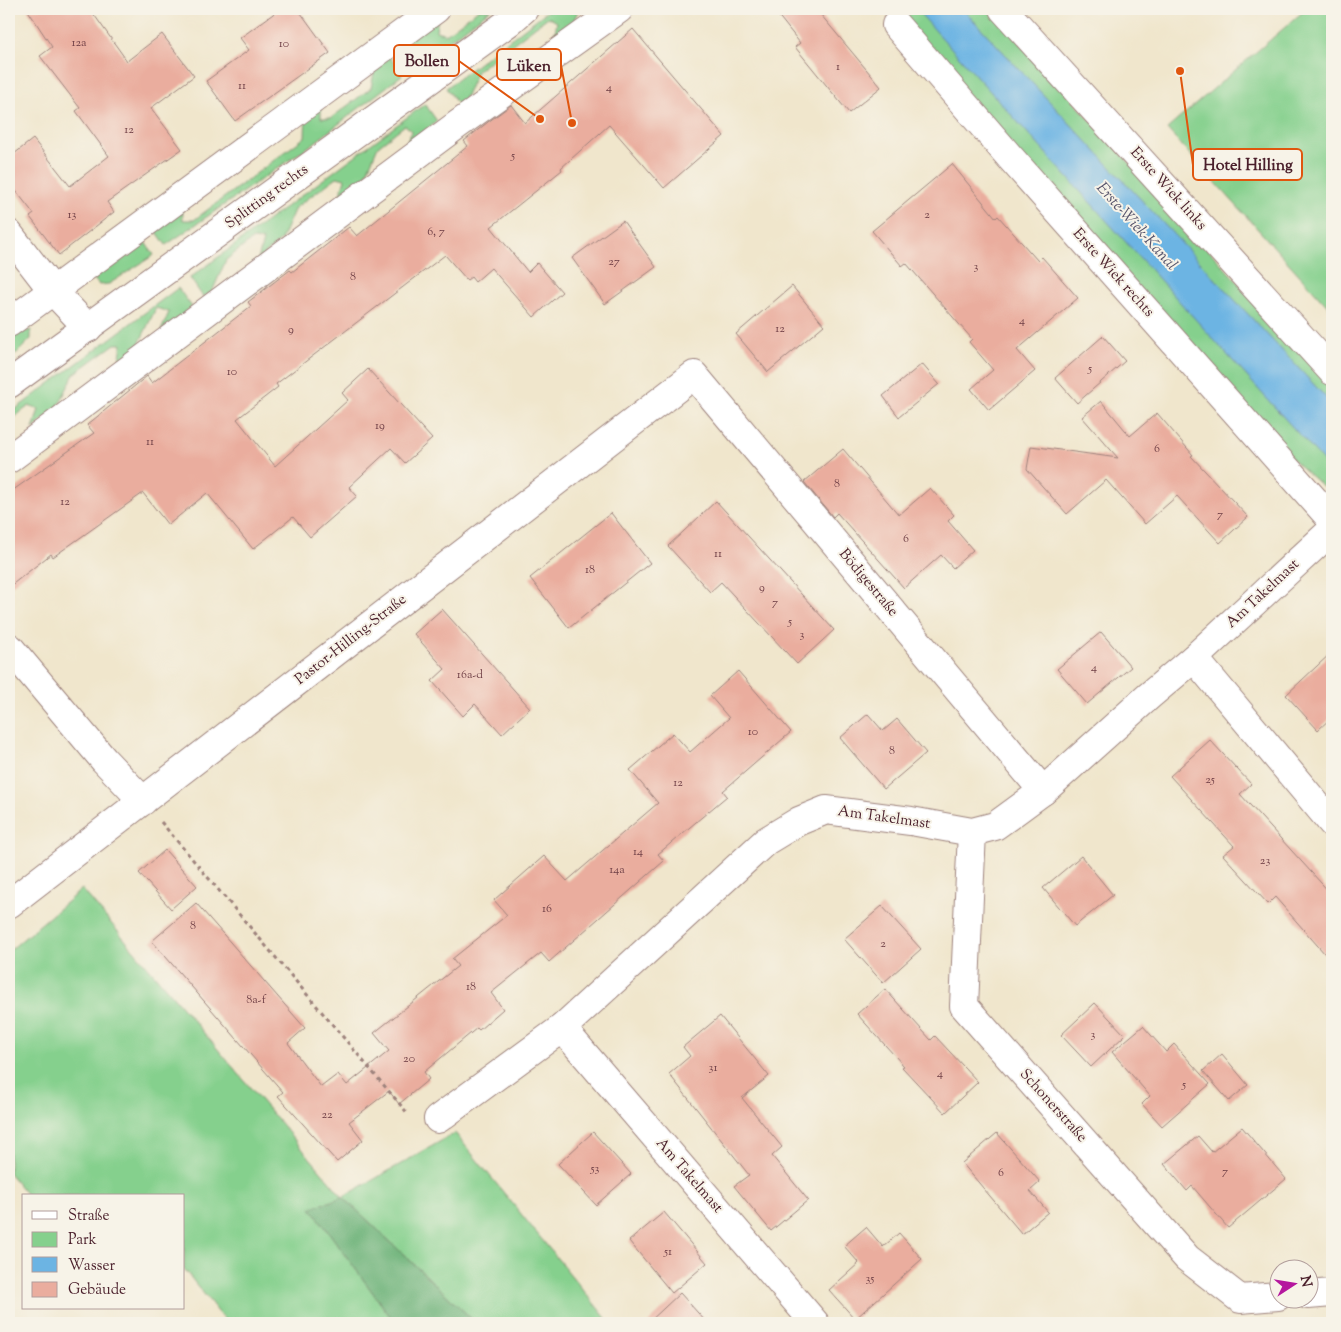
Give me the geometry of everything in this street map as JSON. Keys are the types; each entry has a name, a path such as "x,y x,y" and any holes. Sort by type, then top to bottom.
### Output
{"street":[{"path":"9,323 436,9"},
{"name":"Splitting rechts","path":"9,384 502,27 524,9"},
{"path":"9,459 456,125 619,9"},
{"name":"Erste Wiek links","path":"1003,9 1332,371"},
{"name":"Erste Wiek rechts","path":"896,25 1009,156 1332,520"},
{"path":"9,234 54,290 88,328"},
{"name":"Bödigestraße","path":"694,375 1042,791"},
{"name":"Pastor-Hilling-Straße","path":"9,904 694,375"},
{"name":"Am Takelmast","path":"438,1119 562,1028 766,841 799,821 826,810 911,821 972,832 995,826 1042,791 1194,658 1332,530"},
{"path":"10,648 104,760 143,801"},
{"path":"1194,658 1332,822"},
{"name":"Schonerstraße","path":"972,832 964,1006 1187,1258 1240,1299 1268,1297"},
{"name":"Am Takelmast","path":"562,1028 815,1323"},
{"path":"1318,1294 1332,1293"}],"path":[{"path":"143,801 423,1133 438,1119"}],"green space":[{"path":"479,9 491,9 424,59 406,36 439,10 436,31 446,34"},
{"path":"550,9 579,9 572,24 554,37 557,22 548,17 477,71 462,105 459,106 446,88"},
{"path":"884,9 990,9 1332,386 1332,489 1321,485 1294,461"},
{"path":"1306,9 1332,9 1332,311 1167,129"},
{"path":"385,50 402,75 314,143 166,245 152,225 182,202 183,220 194,220 305,137 306,111 321,97 321,118 331,118 371,88 377,57"},
{"path":"425,104 437,121 403,150 412,131 405,125 378,146 365,177 338,201 345,179 337,177 295,208 281,240 258,260 263,240 253,239 226,260 212,292 203,297 190,278"},
{"path":"139,234 154,255 109,284 99,285 94,279"},
{"path":"178,288 192,307 161,331 169,312 156,308 138,346 119,362 122,344 115,344 74,374 58,407 33,429 39,409 29,406 9,421 9,414"},
{"path":"31,330 31,339 9,359 9,339"},
{"path":"82,889 343,1197 312,1209 395,1323 227,1323 185,1270 185,1194 26,1194 9,1173 9,951"},
{"path":"455,1133 610,1323 476,1323 343,1197"},
{"path":"343,1197 476,1323 395,1323 311,1208"}],"water":[{"name":"Erste-Wiek-Kanal","path":"916,9 963,9 1332,404 1332,471"}],"building":[{"path":"27,9 90,9 127,61 162,34 194,76 151,108 182,149 107,202 114,212 59,255 30,217 34,214 9,182 9,158 33,139 70,186 109,156 76,111 80,108 40,56 52,47"},
{"path":"280,9 298,9 330,53 235,121 206,81 249,50 240,38"},
{"path":"773,9 816,9 881,87 849,113 795,47 800,43"},
{"path":"633,29 724,136 664,188 609,125 561,168 562,170 491,227 528,272 537,263 562,292 534,317 491,268 475,282 471,277 467,280 445,255 276,384 278,387 237,419 275,466 348,400 342,393 368,369 432,439 405,463 391,448 349,487 357,496 310,537 293,517 253,549 207,493 168,525 143,493 53,557 51,554 9,587 9,493 94,433 87,425 147,376 152,383 251,306 248,302 290,270 292,272 349,227 357,236 468,146 464,141 488,122 511,105 525,123"},
{"path":"952,164 996,218 998,216 1038,261 1042,257 1078,298 1017,350 1035,371 989,410 971,389 993,370 969,342 972,339 906,263 902,266 872,231"},
{"path":"623,221 656,267 605,304 572,258"},
{"path":"792,286 824,325 768,372 736,334"},
{"path":"1103,336 1125,361 1077,403 1055,378"},
{"path":"922,364 939,384 899,417 883,396"},
{"path":"1101,401 1130,436 1157,413 1193,455 1191,456 1248,517 1220,543 1177,496 1145,524 1106,480 1067,514 1027,469 1031,446 1118,458 1082,417"},
{"path":"843,449 899,515 930,488 954,515 948,521 973,550 953,568 941,555 904,588 837,513 833,517 804,482"},
{"path":"716,501 834,630 797,664 721,582 710,592 668,546"},
{"path":"611,513 650,563 569,628 530,578"},
{"path":"442,609 530,708 502,734 475,704 463,716 432,681 445,669 414,634"},
{"path":"1101,632 1131,667 1087,704 1057,669"},
{"path":"1332,652 1332,717 1318,730 1286,695"},
{"path":"738,671 791,732 723,791 727,796 658,854 664,861 549,962 541,953 491,993 503,1009 424,1072 429,1079 399,1104 389,1091 349,1122 363,1140 337,1162 278,1096 283,1092 152,941 196,903 305,1028 288,1043 321,1087 338,1074 347,1085 389,1051 374,1033 458,966 452,959 507,915 494,900 544,856 567,881 658,803 630,770 673,733 690,752 729,718 710,696"},
{"path":"868,714 883,731 897,719 926,753 884,789 840,738"},
{"path":"1210,740 1251,784 1240,794 1332,895 1332,962 1275,897 1268,904 1223,855 1234,846 1170,776"},
{"path":"165,850 197,886 171,909 139,873"},
{"path":"1081,856 1113,895 1075,926 1043,888"},
{"path":"882,906 921,949 883,983 844,939"},
{"path":"885,989 931,1040 935,1036 978,1082 945,1113 902,1067 904,1066 857,1014"},
{"path":"1095,1003 1125,1035 1091,1067 1061,1035"},
{"path":"720,1016 769,1076 742,1098 782,1147 772,1156 808,1200 771,1231 734,1186 749,1175 669,1074 690,1056 683,1047"},
{"path":"1143,1026 1166,1052 1174,1044 1210,1084 1162,1126 1142,1104 1150,1096 1112,1052"},
{"path":"1222,1054 1248,1085 1229,1101 1203,1071"},
{"path":"1242,1127 1286,1179 1228,1228 1192,1186 1187,1191 1164,1164 1198,1136 1212,1152"},
{"path":"593,1132 631,1174 596,1205 558,1164"},
{"path":"997,1133 1040,1182 1030,1191 1048,1212 1022,1234 962,1163"},
{"path":"664,1212 707,1263 672,1293 629,1241"},
{"path":"866,1227 883,1247 899,1233 922,1259 855,1319 829,1290 859,1263 844,1246"},
{"path":"680,1293 707,1323 648,1323"}],"place":[{"name":"Hotel Hilling","path":"1180,71"},
{"name":"Bollen","path":"540,119"},
{"name":"Lüken","path":"572,123"}]}
